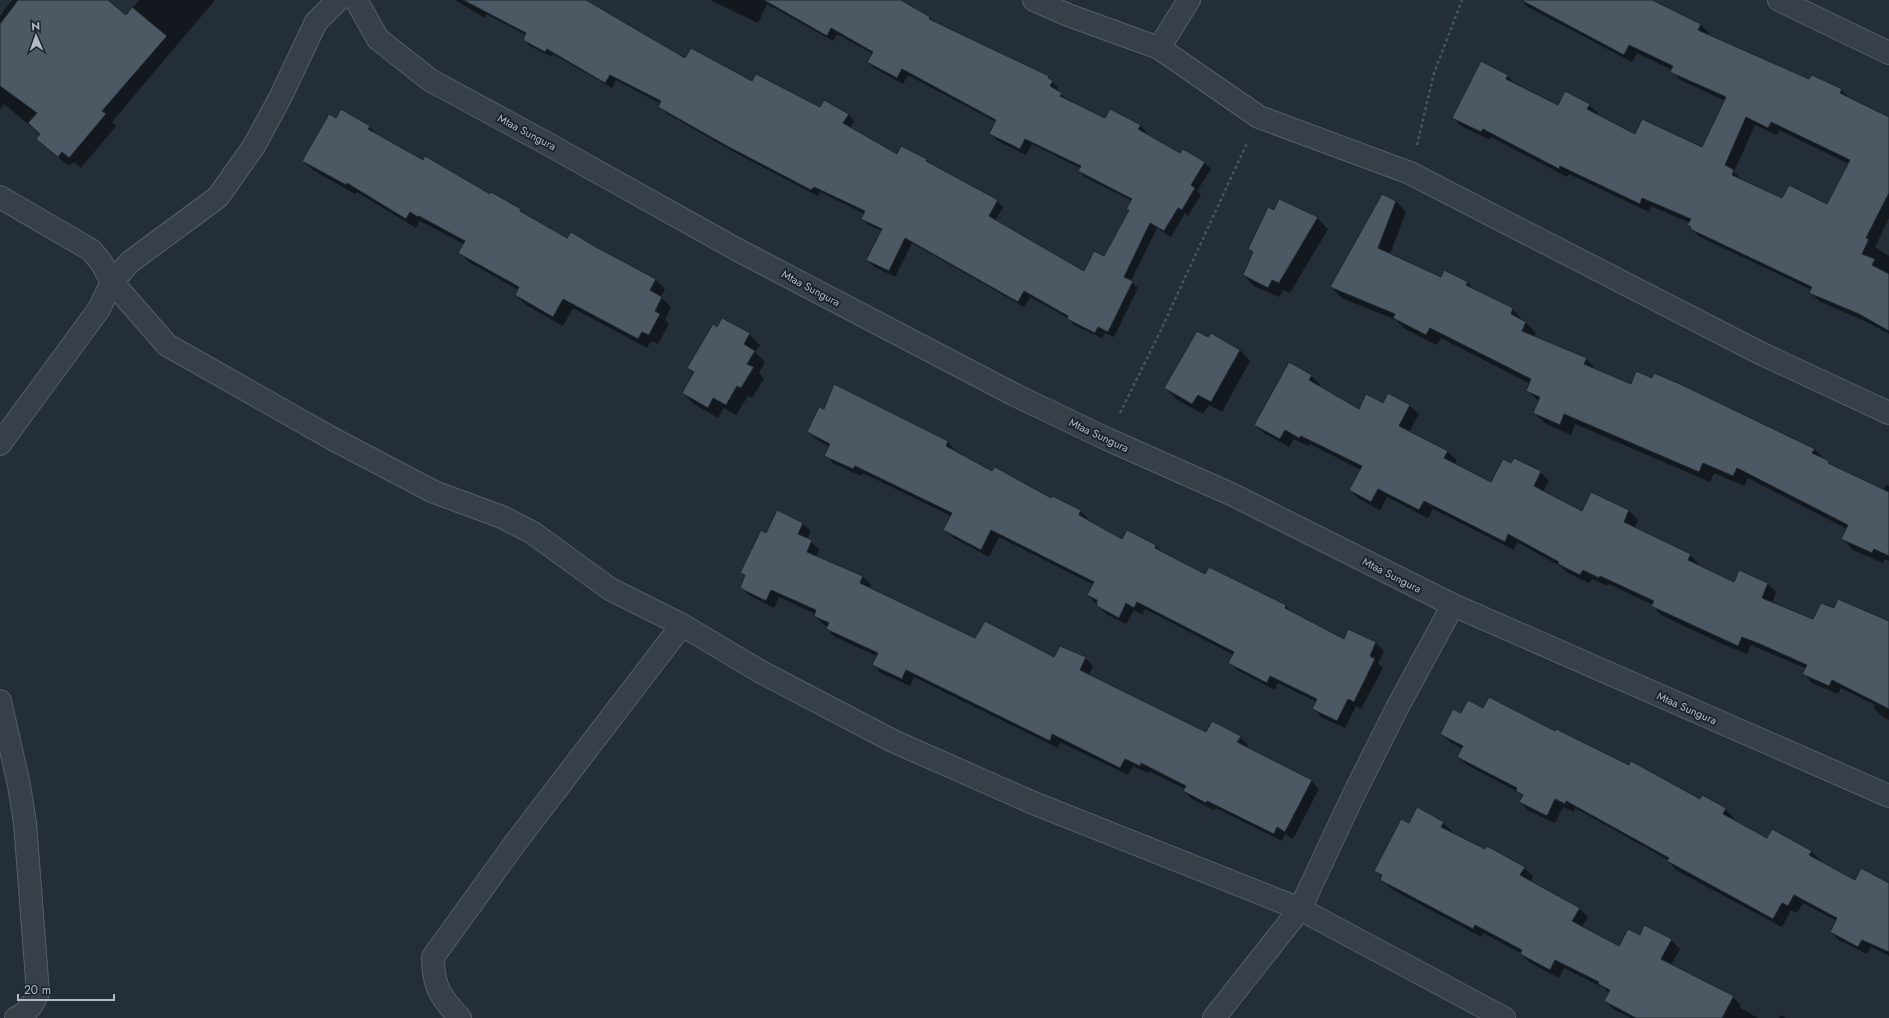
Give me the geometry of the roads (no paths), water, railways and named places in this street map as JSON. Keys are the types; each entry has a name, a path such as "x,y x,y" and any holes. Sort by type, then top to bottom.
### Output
{"street":[{"path":"0,444 99,309 112,282 130,262 218,197 254,146 280,98 316,22 338,0"},
{"name":"Mtaa Sungura","path":"356,0 378,38 430,80 553,146 736,249 1015,395 1107,439 1230,494 1453,605 1889,796"},
{"path":"1034,0 1068,16 1159,48 1259,117 1410,173 1760,353 1889,413"},
{"path":"1159,48 1189,0"},
{"path":"1779,0 1889,53"},
{"path":"0,197 91,250 101,262 112,282 167,345 333,439 434,492 502,517 533,533 610,589 682,625 761,672 893,741 1032,802 1300,909 1504,1018"},
{"path":"1214,1018 1300,909 1352,798 1395,713 1453,605"},
{"path":"460,1018 446,1004 433,977 433,957 516,842 682,625"},
{"path":"0,700 19,784 25,823 38,993 33,1005 21,1016 16,1018"}]}
